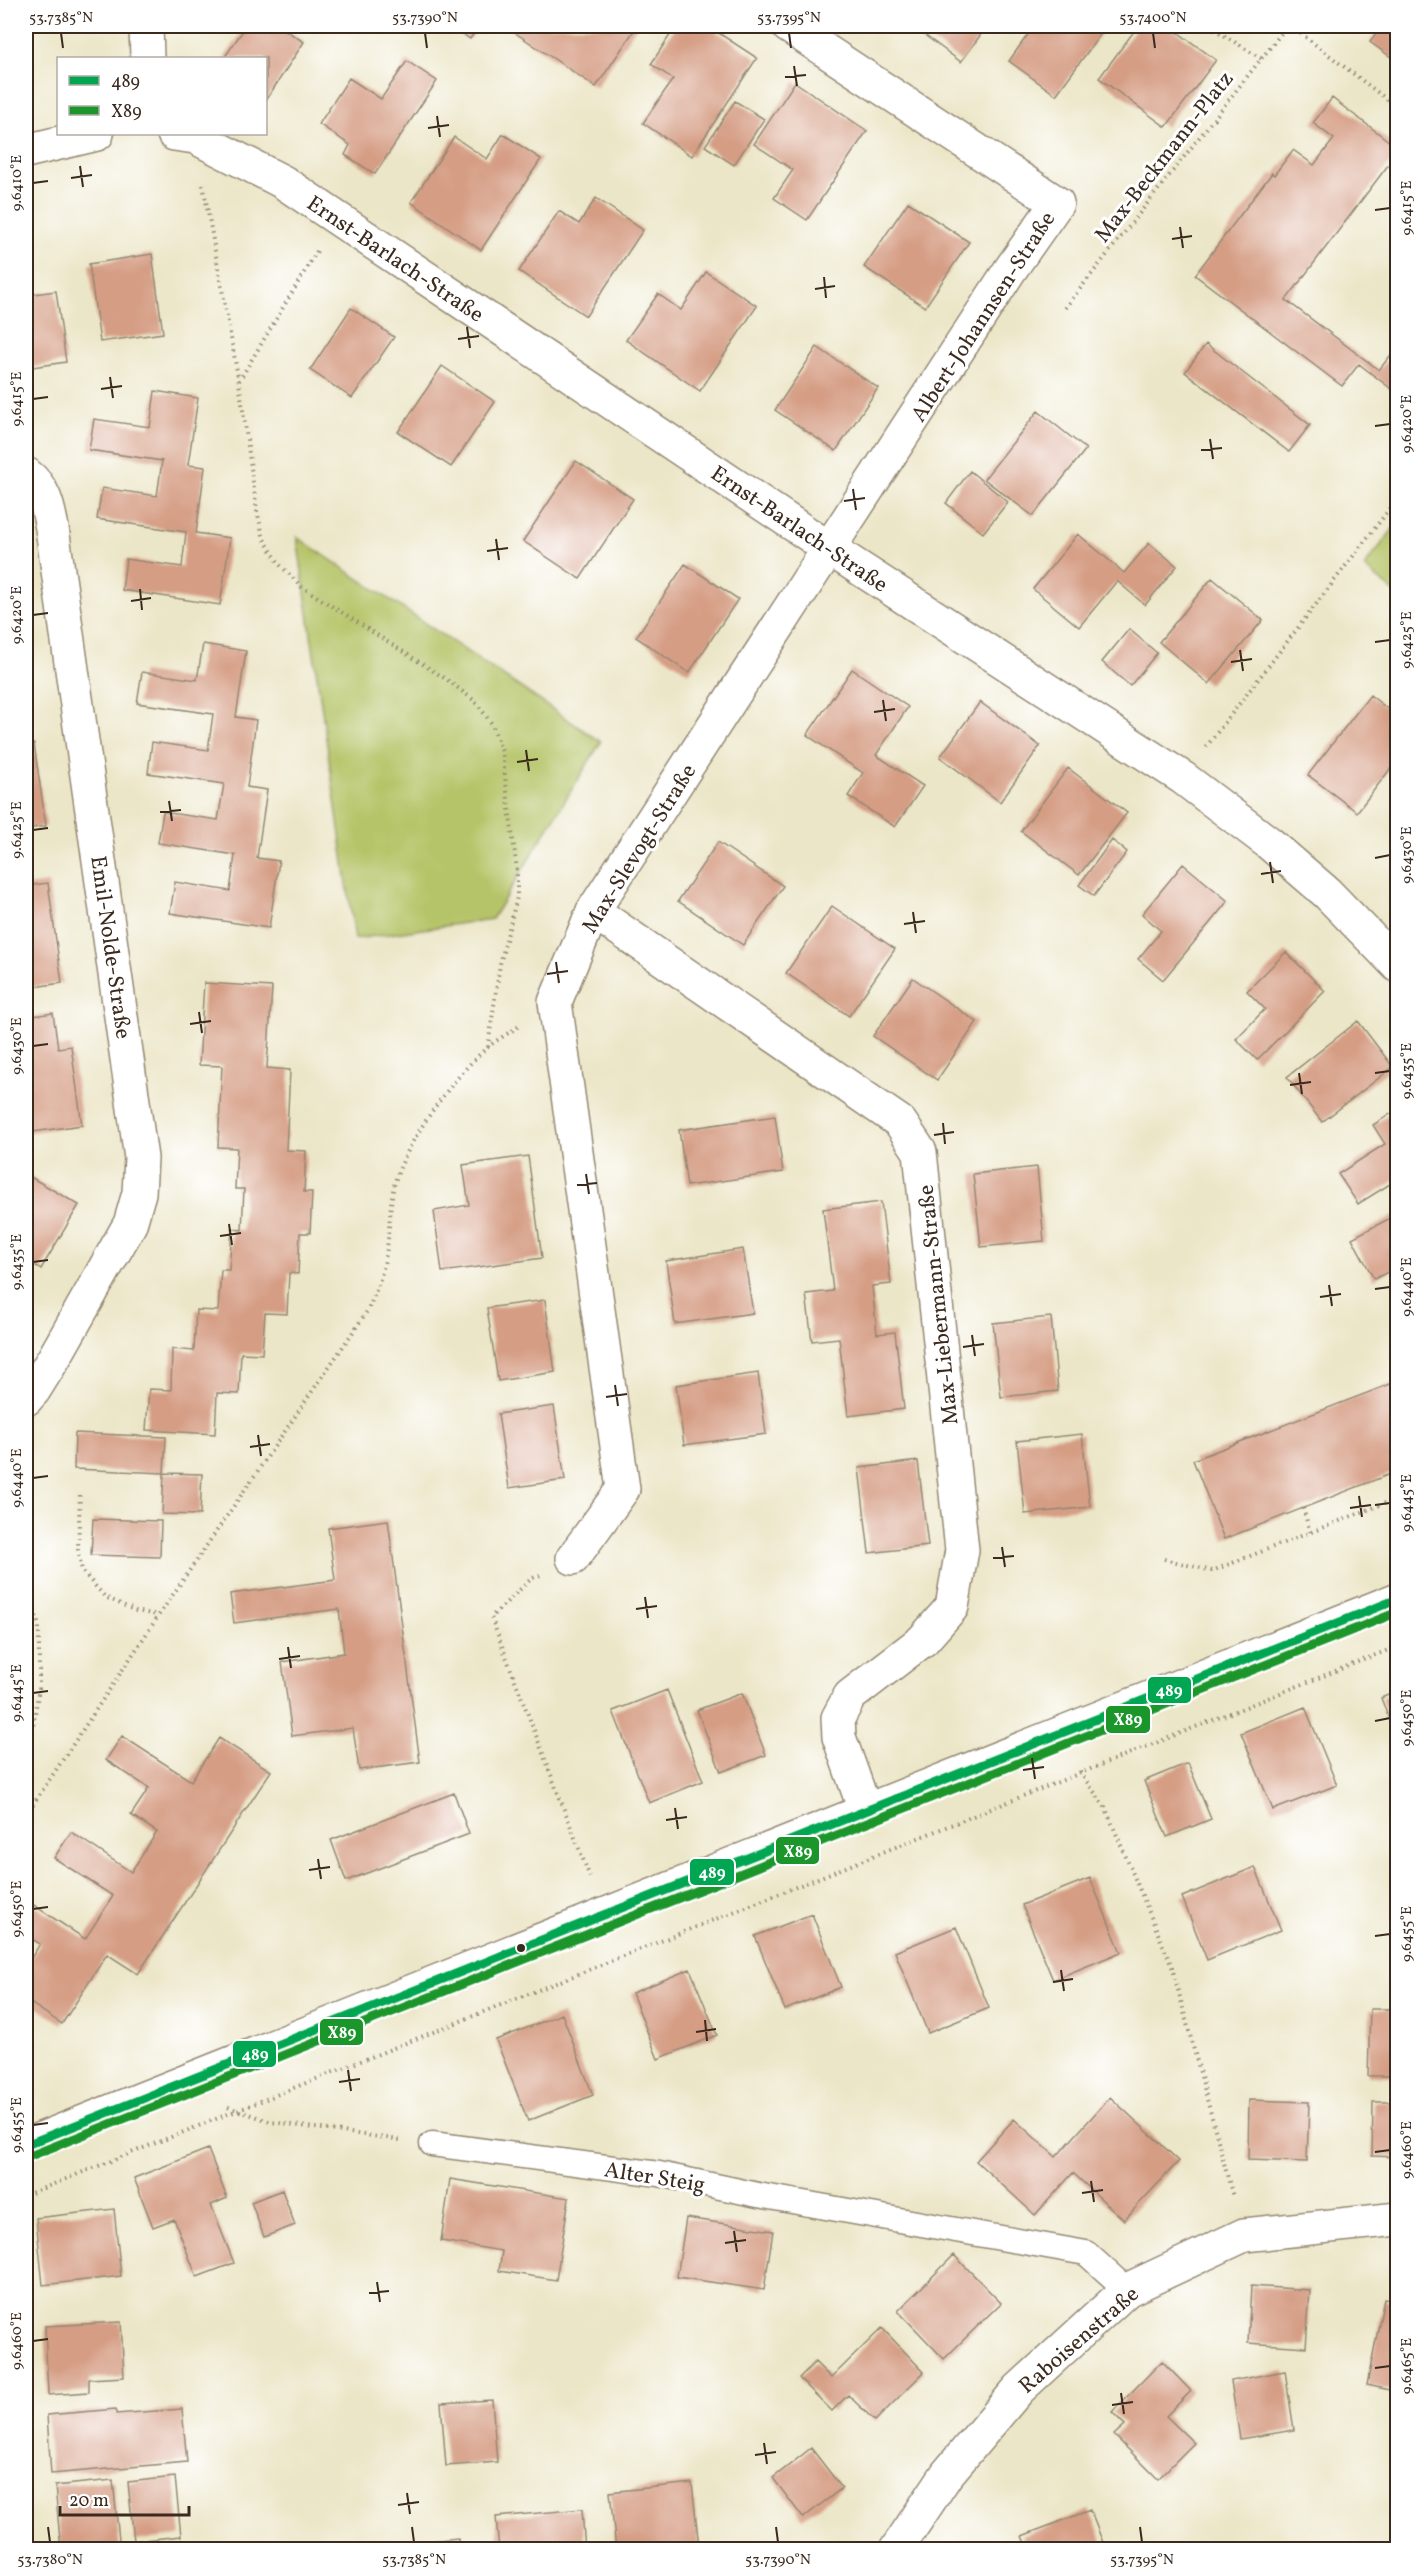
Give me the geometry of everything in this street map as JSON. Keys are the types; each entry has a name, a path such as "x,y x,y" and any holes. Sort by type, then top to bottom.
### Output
{"street":[{"path":"146,26 147,57"},
{"name":"Albert-Johannsen-Straße","path":"788,26 1057,203 1010,270 830,549"},
{"path":"26,151 93,135"},
{"name":"Ernst-Barlach-Straße","path":"184,135 283,182 830,549 1183,777 1269,843 1327,893 1398,966"},
{"name":"Emil-Nolde-Straße","path":"26,474 44,496 52,528 141,1158 139,1193 130,1224 54,1358 26,1399"},
{"name":"Max-Slevogt-Straße","path":"555,1002 593,911 830,549"},
{"name":"Max-Liebermann-Straße","path":"593,911 900,1122 920,1152 962,1550 952,1607 923,1640 850,1696 838,1718 839,1737 865,1810"},
{"path":"555,1002 623,1489 573,1558"},
{"path":"26,2145 1398,1599"},
{"name":"Raboisenstraße","path":"896,2550 947,2474 1018,2389 1127,2290 1244,2235 1398,2219"}],"lane":[{"name":"Alter Steig","path":"432,2144 659,2174 758,2195 1086,2253 1127,2290"}],"path":[{"path":"1209,26 1262,59"},
{"path":"1289,26 1398,108"},
{"name":"Max-Beckmann-Platz","path":"1065,308 1289,26"},
{"path":"184,135 238,382 257,511 264,539 280,565 302,587 475,700 492,724 502,752 517,871 517,897 500,964 488,1047"},
{"path":"238,382 337,218"},
{"path":"1183,777 1398,498"},
{"path":"26,1815 159,1615 368,1310 380,1283 395,1183 409,1148 436,1108 488,1047 555,1002"},
{"path":"80,1495 78,1549 82,1571 105,1597 136,1611 159,1615"},
{"path":"1164,1559 1212,1571 1398,1498"},
{"path":"1303,1508 1310,1532"},
{"path":"573,1558 531,1579 491,1617 604,1914"},
{"path":"26,1575 39,1627 39,1688 26,1772"},
{"path":"26,2195 1398,1646"},
{"path":"1052,1736 1106,1807 1172,1967 1244,2235"},
{"path":"227,2106 272,2122 432,2144"}],"green space":[{"path":"1397,524 1397,595 1364,567"},
{"path":"297,537 601,742 492,919 355,939"}],"building":[{"path":"246,26 279,26 304,42 267,98 267,57 225,57"},
{"path":"450,26 479,26 470,39"},
{"path":"510,26 637,26 596,87 508,28"},
{"path":"676,26 708,26 757,58 692,156 643,123 673,79 651,64"},
{"path":"917,26 987,26 961,62 915,28"},
{"path":"1034,26 1102,26 1105,28 1056,95 1009,61"},
{"path":"1138,26 1169,26 1216,60 1166,127 1099,78"},
{"path":"1382,26 1398,26 1398,62 1370,42"},
{"path":"407,61 437,81 375,174 345,155 350,145 319,124 349,78 381,99"},
{"path":"795,82 867,131 807,220 774,198 793,170 754,144"},
{"path":"1332,98 1398,148 1398,152 1286,300 1379,370 1398,346 1398,394 1359,364 1342,386 1195,275 1272,173 1274,175 1293,150 1314,165 1334,139 1313,123"},
{"path":"735,101 764,119 734,165 705,146"},
{"path":"503,134 541,159 481,250 411,202 454,137 487,159"},
{"path":"596,198 643,230 586,316 519,271 559,211 579,224"},
{"path":"908,202 969,242 925,307 864,267"},
{"path":"152,254 163,333 100,342 89,264"},
{"path":"706,272 757,306 700,391 626,340 658,294 681,310"},
{"path":"56,291 66,362 26,368 26,295"},
{"path":"351,308 394,337 352,398 310,370"},
{"path":"1206,344 1310,425 1289,452 1185,372"},
{"path":"817,347 878,388 836,451 775,410"},
{"path":"442,366 495,402 451,467 398,432"},
{"path":"155,391 198,398 188,465 205,467 196,533 230,538 220,605 122,590 126,559 182,567 186,532 97,519 102,488 157,496 162,461 89,450 94,419 150,427"},
{"path":"1038,411 1086,449 1033,516 984,479"},
{"path":"576,461 633,499 580,579 523,541"},
{"path":"970,471 1008,502 983,533 946,503"},
{"path":"1078,534 1124,573 1149,543 1177,566 1145,605 1117,581 1079,627 1033,589"},
{"path":"685,564 738,599 689,673 636,637"},
{"path":"1212,578 1263,620 1209,684 1159,642"},
{"path":"1129,629 1157,653 1130,686 1102,662"},
{"path":"203,644 246,651 236,717 256,720 247,787 267,790 257,858 279,861 269,928 170,913 175,882 230,891 235,855 158,843 163,812 218,820 224,784 148,773 152,742 208,750 213,714 137,703 142,672 197,680"},
{"path":"852,669 908,707 876,755 923,786 895,827 848,796 863,773 807,735"},
{"path":"1370,695 1398,717 1398,759 1357,812 1308,775"},
{"path":"980,702 1040,746 1000,802 940,757"},
{"path":"34,744 46,826 26,829 26,745"},
{"path":"1068,768 1127,813 1079,875 1021,831"},
{"path":"1112,840 1127,852 1094,896 1079,885"},
{"path":"718,842 783,886 743,945 678,901"},
{"path":"1183,864 1228,901 1163,980 1138,959 1161,931 1142,914"},
{"path":"48,883 62,983 26,988 26,886"},
{"path":"832,906 895,949 849,1016 786,973"},
{"path":"1286,952 1325,991 1257,1060 1236,1039 1265,1009 1247,991"},
{"path":"913,978 977,1022 937,1080 873,1036"},
{"path":"204,983 272,987 267,1068 290,1070 286,1150 306,1151 304,1192 312,1192 310,1233 300,1233 298,1274 289,1273 287,1314 265,1313 262,1354 241,1353 239,1394 217,1393 215,1434 146,1430 149,1389 171,1390 172,1349 194,1351 196,1310 218,1311 221,1270 229,1270 232,1229 242,1230 244,1189 235,1189 237,1148 218,1147 222,1066 199,1065"},
{"path":"53,1013 58,1048 71,1046 82,1125 26,1133 26,1017"},
{"path":"1358,1021 1393,1067 1322,1122 1287,1077"},
{"path":"1398,1109 1398,1179 1358,1204 1338,1174 1385,1144 1373,1125"},
{"path":"775,1116 783,1172 687,1186 679,1130"},
{"path":"528,1156 542,1258 442,1272 434,1211 469,1205 463,1165"},
{"path":"1037,1167 1044,1241 981,1247 973,1174"},
{"path":"27,1175 79,1205 41,1269 26,1260"},
{"path":"881,1202 891,1284 872,1286 877,1334 895,1332 904,1409 848,1416 839,1338 812,1341 806,1294 833,1291 823,1209"},
{"path":"1398,1214 1398,1267 1374,1279 1352,1238"},
{"path":"743,1249 753,1313 675,1324 666,1261"},
{"path":"545,1300 555,1372 498,1381 487,1308"},
{"path":"1051,1317 1058,1391 1001,1397 993,1323"},
{"path":"758,1373 766,1434 684,1445 676,1385"},
{"path":"1398,1381 1398,1471 1224,1539 1193,1460"},
{"path":"554,1406 565,1480 509,1488 498,1414"},
{"path":"75,1433 166,1437 164,1473 74,1469"},
{"path":"1082,1434 1090,1507 1025,1514 1017,1441"},
{"path":"918,1461 928,1546 869,1553 859,1468"},
{"path":"164,1473 202,1474 200,1515 162,1514"},
{"path":"93,1519 161,1521 160,1557 91,1555"},
{"path":"388,1520 420,1762 359,1770 353,1728 292,1736 282,1662 344,1653 339,1609 234,1623 230,1594 335,1580 328,1528"},
{"path":"667,1690 703,1781 649,1803 613,1711"},
{"path":"1398,1691 1398,1740 1397,1740 1381,1698"},
{"path":"742,1693 766,1755 721,1772 697,1710"},
{"path":"1305,1707 1337,1785 1273,1810 1241,1733"},
{"path":"122,1736 191,1781 219,1738 271,1771 138,1974 107,1954 62,2024 26,2000 26,1966 40,1944 26,1935 26,1900 85,1939 113,1896 54,1858 71,1832 131,1872 157,1832 131,1815 149,1788 106,1760"},
{"path":"1188,1763 1211,1819 1167,1837 1144,1781"},
{"path":"454,1793 469,1834 346,1881 331,1840"},
{"path":"1255,1867 1281,1930 1207,1960 1182,1897"},
{"path":"1090,1878 1121,1952 1053,1980 1022,1905"},
{"path":"812,1914 841,1987 785,2010 755,1936"},
{"path":"956,1927 989,2008 928,2033 895,1952"},
{"path":"690,1969 717,2035 658,2059 632,1993"},
{"path":"1370,2009 1398,2009 1398,2076 1368,2076"},
{"path":"562,2014 593,2095 528,2121 496,2040"},
{"path":"1110,2097 1179,2161 1124,2220 1073,2173 1035,2215 976,2161 1014,2119 1056,2157"},
{"path":"1249,2100 1309,2102 1307,2162 1248,2160"},
{"path":"1373,2102 1398,2102 1398,2157 1372,2156"},
{"path":"208,2149 227,2198 211,2205 234,2263 197,2277 174,2219 153,2227 134,2178"},
{"path":"450,2179 569,2198 556,2280 499,2271 502,2251 441,2241"},
{"path":"282,2190 295,2225 264,2237 251,2202"},
{"path":"114,2209 121,2276 43,2285 36,2218"},
{"path":"686,2218 773,2231 764,2290 677,2277"},
{"path":"954,2255 1001,2303 944,2359 898,2311"},
{"path":"1251,2286 1310,2290 1306,2347 1248,2343"},
{"path":"1384,2299 1398,2301 1398,2392 1367,2385"},
{"path":"121,2322 124,2377 89,2379 89,2392 48,2395 45,2326"},
{"path":"882,2328 924,2372 875,2421 848,2395 832,2411 799,2378 815,2362 831,2378"},
{"path":"1162,2361 1191,2391 1166,2416 1194,2443 1158,2479 1114,2435 1125,2425 1112,2412"},
{"path":"1285,2371 1294,2430 1240,2439 1231,2381"},
{"path":"492,2400 497,2462 446,2466 441,2403"},
{"path":"116,2409 116,2414 182,2409 187,2462 51,2474 47,2415"},
{"path":"811,2448 842,2488 803,2518 773,2478"},
{"path":"175,2477 181,2536 134,2541 128,2482"},
{"path":"113,2480 120,2550 61,2550 55,2486"},
{"path":"692,2483 699,2547 616,2550 610,2492"},
{"path":"582,2509 585,2550 499,2550 496,2517"},
{"path":"1090,2510 1106,2550 1028,2550 1022,2536"},
{"path":"458,2538 459,2550 388,2550 388,2545"}],"transit line":[{"name":"489","path":"26,2145 1398,1599"},
{"name":"X89","path":"30,2156 1398,1612"}]}
